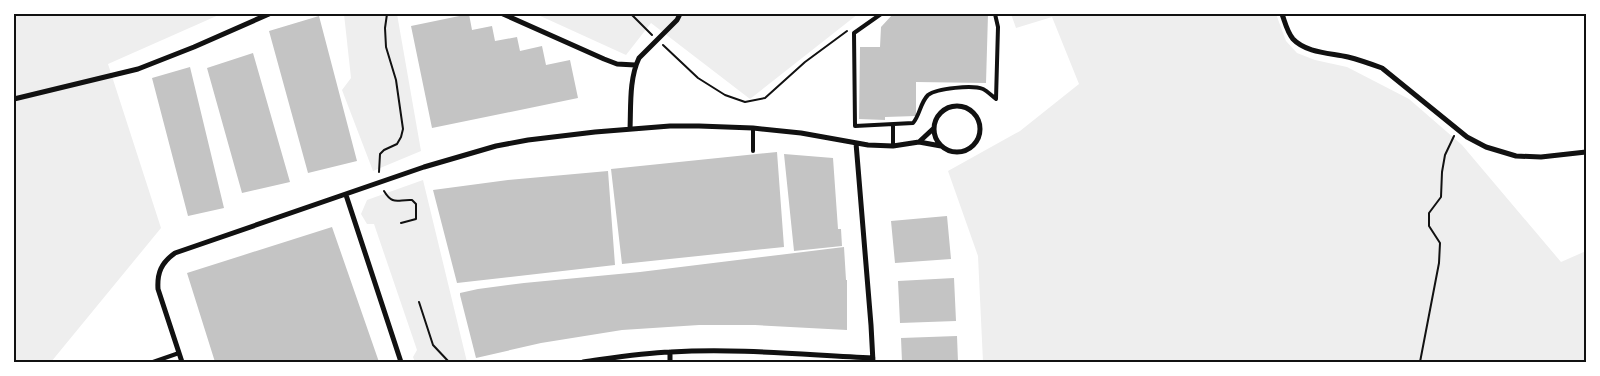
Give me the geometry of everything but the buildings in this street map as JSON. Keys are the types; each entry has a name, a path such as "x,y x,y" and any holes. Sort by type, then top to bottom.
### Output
{"street":[{"path":"14,99 138,69 185,51 269,14"},
{"path":"502,14 611,62 635,66"},
{"path":"630,129 635,66 639,58 680,14"},
{"path":"1282,14 1288,31 1294,40 1316,51 1366,62 1382,68 1467,137 1486,147 1516,156 1541,157 1586,152"},
{"path":"960,106 974,114 980,128 976,143 970,149 954,152 947,150 936,141 934,128 938,115 944,110 960,106"},
{"path":"182,362 158,289 157,278 160,268 175,253 424,167 496,146 552,137 670,126 753,128 801,133 856,143 893,146 919,142 941,146"},
{"path":"919,142 934,128"},
{"path":"583,362 670,352 766,351 873,360 856,143"},
{"path":"346,195 401,362"},
{"path":"670,352 670,362"}],"lane":[{"path":"881,14 854,34 855,126 913,123 928,95 940,89 983,89 996,99 998,27 994,14"},
{"path":"893,125 893,146"},
{"path":"753,128 753,150"},
{"path":"153,362 179,353"}],"path":[{"path":"379,172 378,161 380,154 397,144 403,129 396,80 386,47 385,28 387,14"},
{"path":"631,14 656,40 676,56 698,78 724,95 745,102 765,98 805,62 848,30"},
{"path":"1420,362 1439,263 1440,244 1429,226 1429,213 1441,196 1442,172 1446,155 1457,129"},
{"path":"384,191 391,200 412,200 416,204 416,219 401,224"},
{"path":"419,302 433,345 449,362"}],"shaded area":[{"path":"14,14 221,14 108,64 161,228 51,362 14,362"},
{"path":"344,14 397,14 421,151 373,171 342,90 351,78"},
{"path":"536,14 858,14 750,99 651,23 626,55"},
{"path":"1011,14 1276,14 1286,41 1297,53 1315,60 1347,67 1409,99 1462,145 1561,262 1586,251 1586,362 983,362 978,256 948,171 1020,131 1079,84 1052,17 1016,28"},
{"path":"423,180 467,362 415,362 413,357 417,350 374,224 367,224 361,214 367,200"}]}
